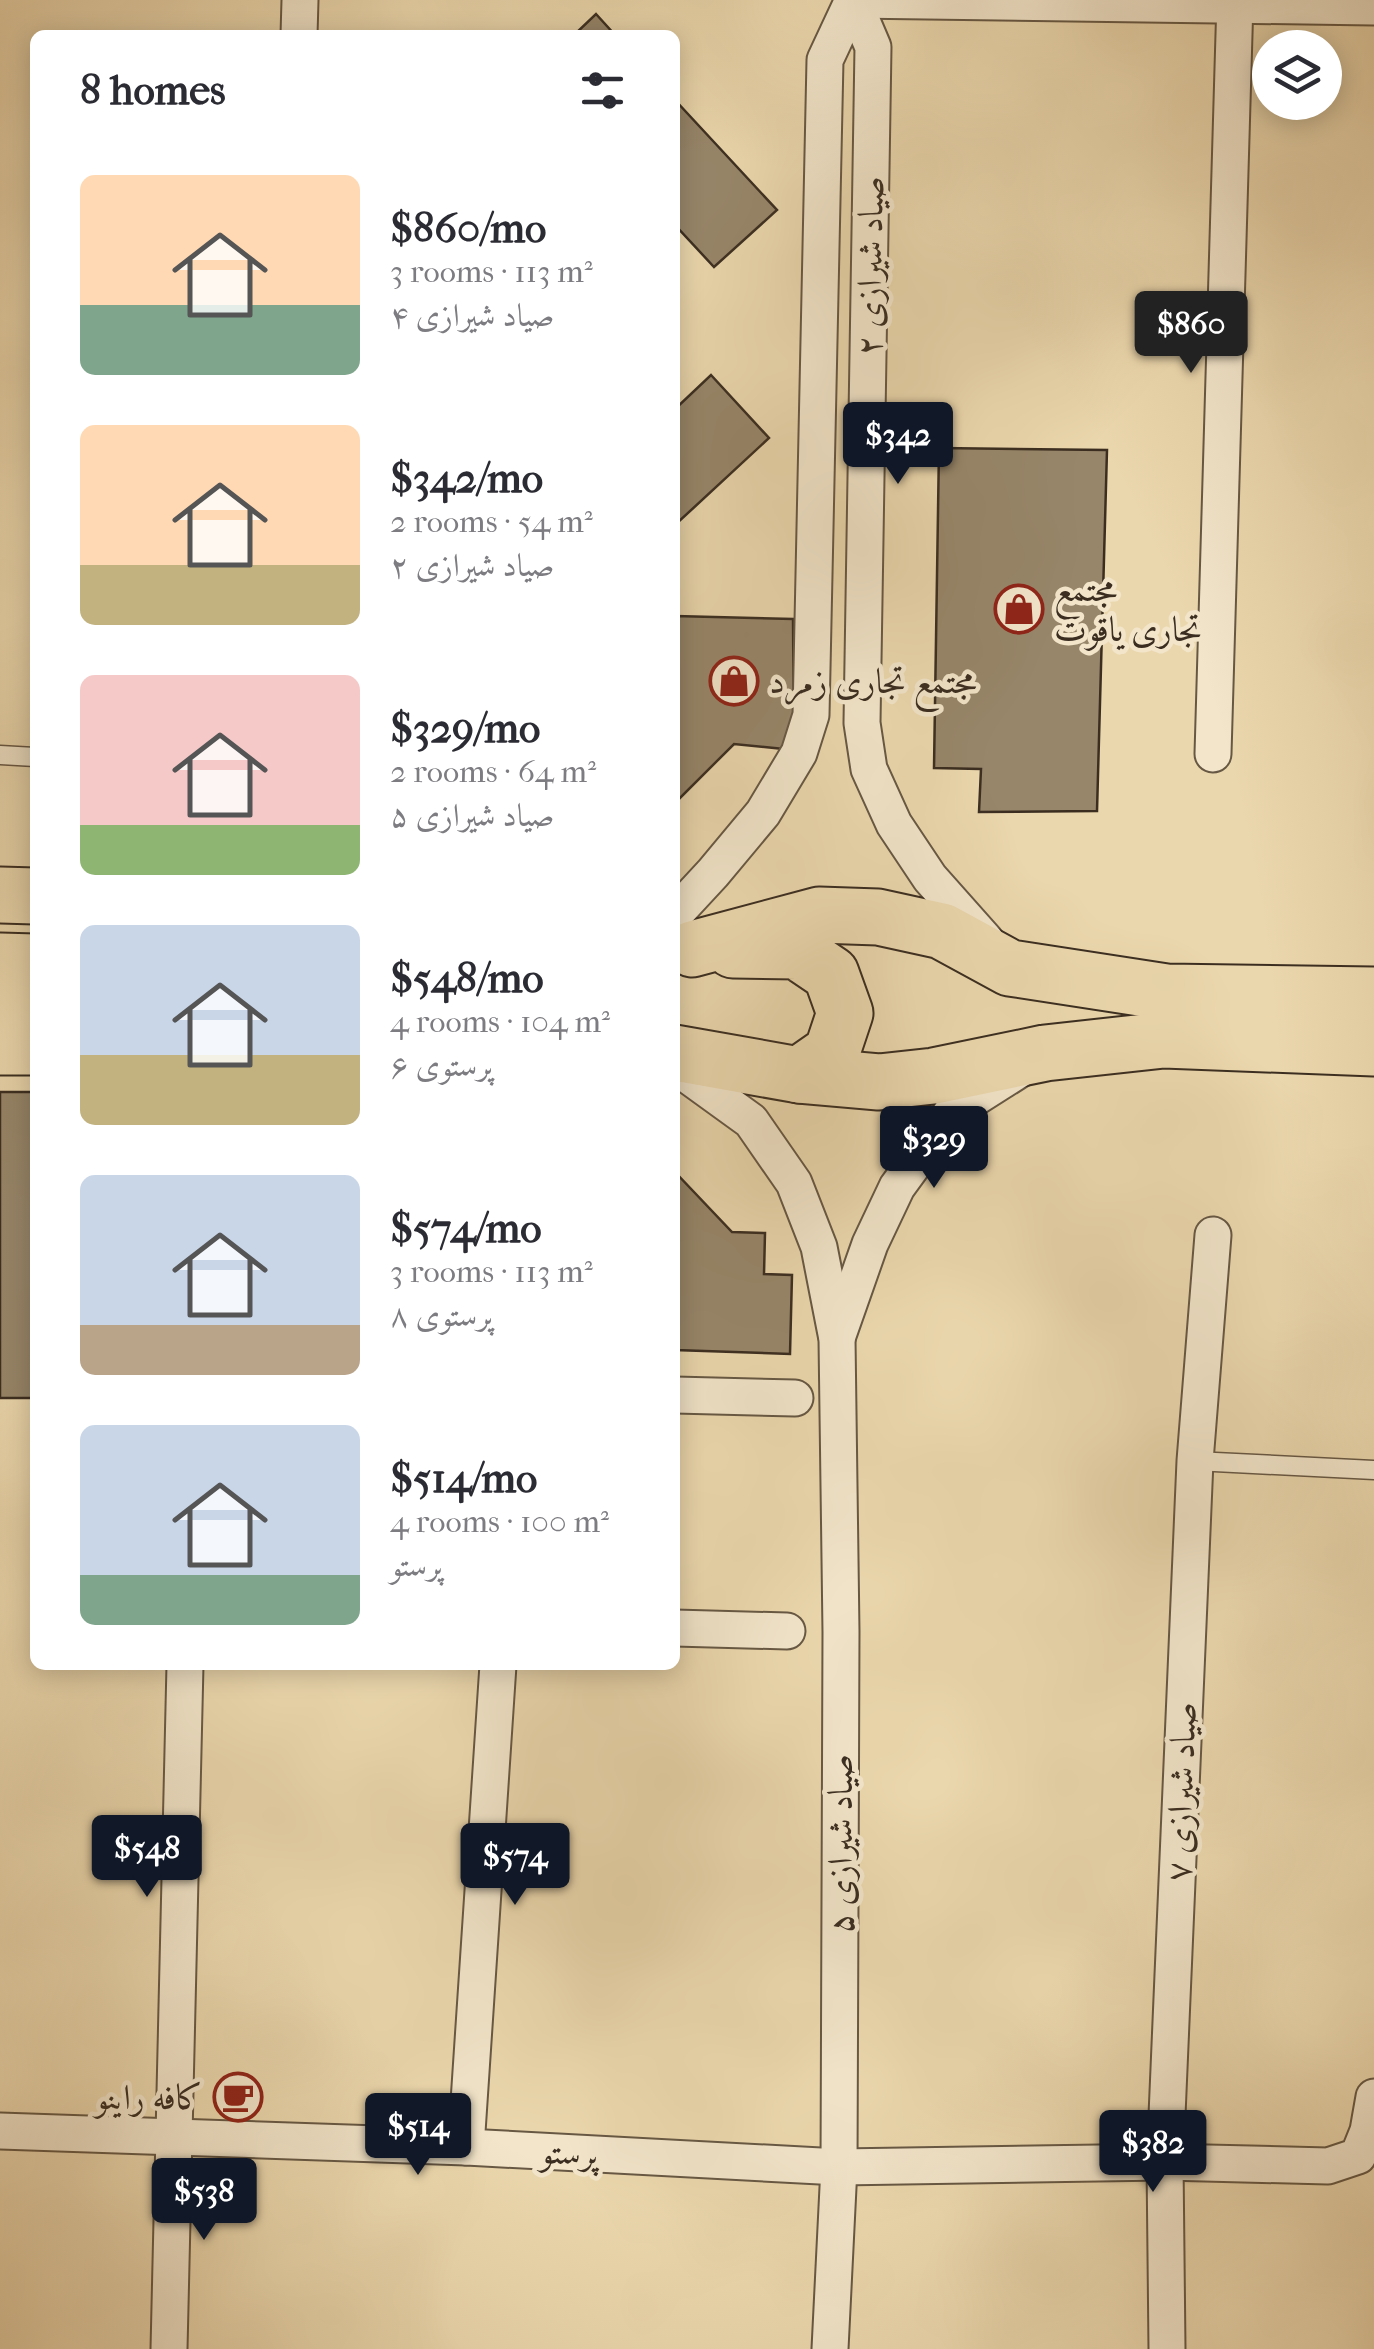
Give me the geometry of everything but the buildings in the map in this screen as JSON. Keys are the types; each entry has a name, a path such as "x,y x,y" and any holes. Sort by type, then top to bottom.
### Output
{"main road":[{"path":"0,896 30,896"},
{"path":"681,937 819,915 878,916 942,932 1010,968 1166,992 1374,995"},
{"path":"681,937 797,951 831,974 845,1013 832,1052 799,1075"},
{"path":"0,961 30,962"},
{"path":"0,1007 30,1008"},
{"path":"680,1054 799,1075 879,1082 934,1076 1046,1053 1164,1040 1374,1048"},
{"path":"0,1047 30,1046"}],"street":[{"path":"298,30 300,0"},
{"path":"852,0 1235,2 1374,7"},
{"name":"صیاد شیرازی ۲","path":"681,937 713,873 764,813 799,754 811,715 825,60 852,0"},
{"name":"صیاد شیرازی ۲","path":"852,0 874,47 862,723 869,769 894,824 930,878 1010,968"},
{"path":"1213,754 1235,2"},
{"name":"صیاد شیرازی ۵","path":"837,1339 870,1244 897,1187 951,1114 1046,1053"},
{"name":"صیاد شیرازی ۵","path":"680,1070 751,1121 794,1183 819,1247 837,1339 841,1632 839,2168 830,2349"},
{"name":"صیاد شیرازی ۷","path":"1167,2349 1165,2162 1195,1461 1214,1235"},
{"path":"680,1395 795,1398"},
{"path":"680,1628 787,1630"},
{"path":"169,2349 185,1670"},
{"path":"466,2147 498,1670"},
{"name":"پرستو","path":"0,2131 466,2147 839,2168 1165,2162 1328,2166 1358,2156 1374,2096"}],"lane":[{"path":"0,755 30,757"},
{"path":"1195,1461 1374,1470"}],"place":[{"name":"مجتمع تجاری یاقوت","path":"1019,609"},
{"name":"مجتمع تجاری زمرد","path":"734,681"},
{"name":"کافه راینو","path":"238,2097"}]}
